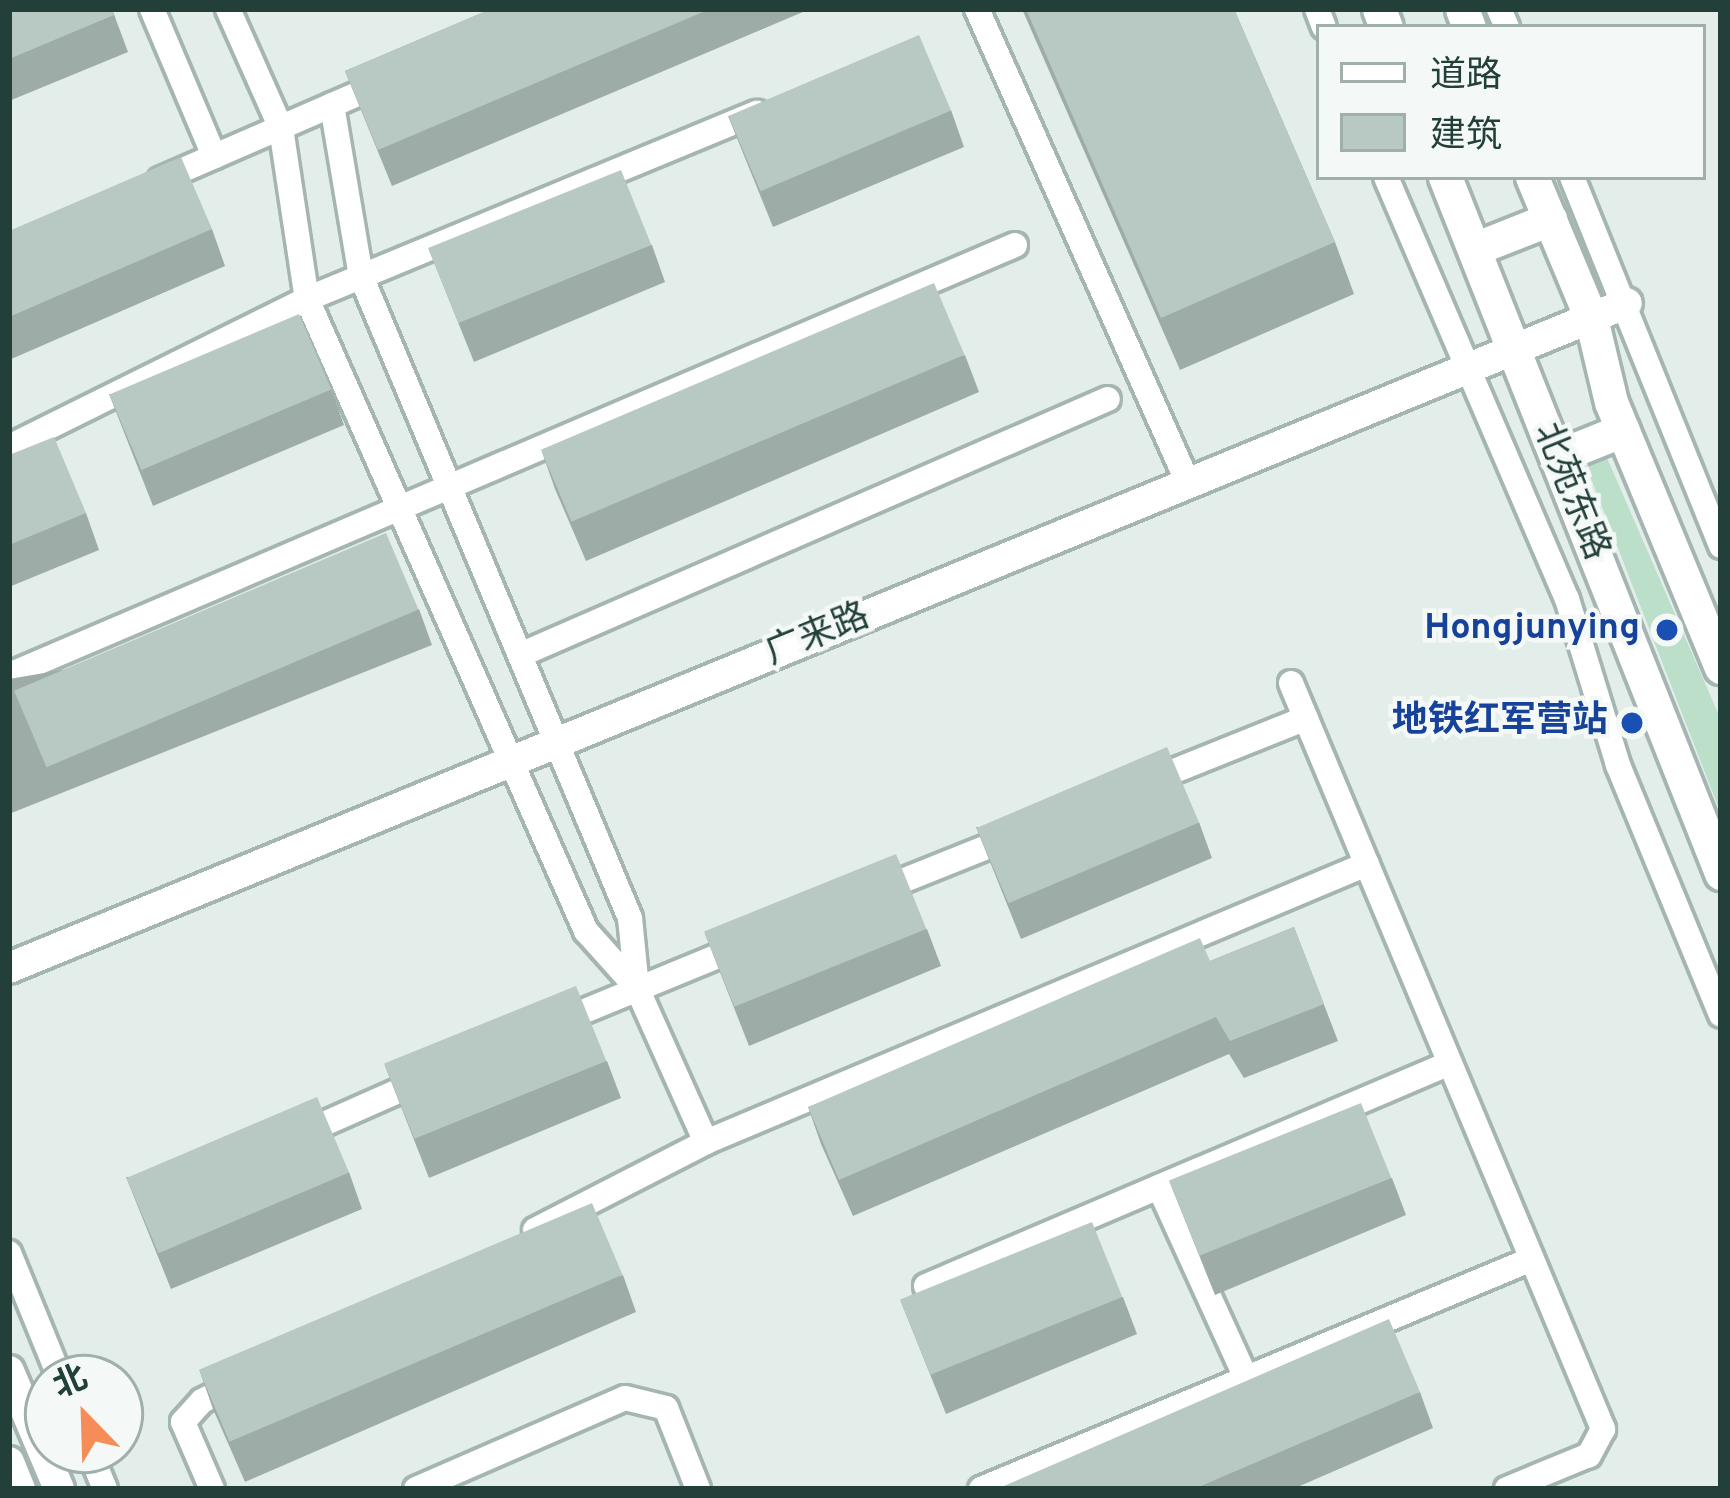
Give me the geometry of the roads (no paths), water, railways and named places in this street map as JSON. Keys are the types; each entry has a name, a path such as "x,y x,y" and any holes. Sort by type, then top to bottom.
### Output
{"main road":[{"name":"北苑东路","path":"1446,180 1721,873"},
{"name":"北苑东路","path":"1533,180 1591,318 1623,430 1721,667"},
{"path":"1474,249 1550,219"},
{"path":"1556,457 1623,430"}],"street":[{"path":"152,9 214,156"},
{"path":"228,9 281,128 308,298 406,511 586,931 637,988 706,1142"},
{"path":"976,9 1188,484"},
{"path":"132,192 414,70"},
{"path":"332,105 361,276 630,918 637,988"},
{"path":"9,447 308,298 776,106"},
{"path":"1387,180 1567,599 1618,765 1721,1015"},
{"path":"1573,180 1627,303 1721,546"},
{"path":"9,674 406,511 1015,245"},
{"name":"广来路","path":"9,968 1627,303"},
{"path":"520,655 1108,399"},
{"path":"1291,683 1603,1429 1588,1455 1507,1489"},
{"path":"1112,796 1306,718"},
{"path":"853,901 1047,823"},
{"path":"517,1239 706,1142 1367,864"},
{"path":"528,1035 766,936"},
{"path":"926,1286 1450,1063"},
{"path":"267,1148 441,1073"},
{"path":"1159,1187 1246,1378"},
{"path":"9,1252 50,1354"},
{"path":"981,1489 1532,1259"},
{"path":"212,1489 183,1423 202,1401 265,1369"},
{"path":"9,1371 58,1489"},
{"path":"416,1489 625,1398 666,1408 698,1489"},
{"path":"9,1462 20,1489"}],"place":[{"name":"Hongjunying","path":"1667,630"},
{"name":"地铁红军营站","path":"1632,723"}]}
